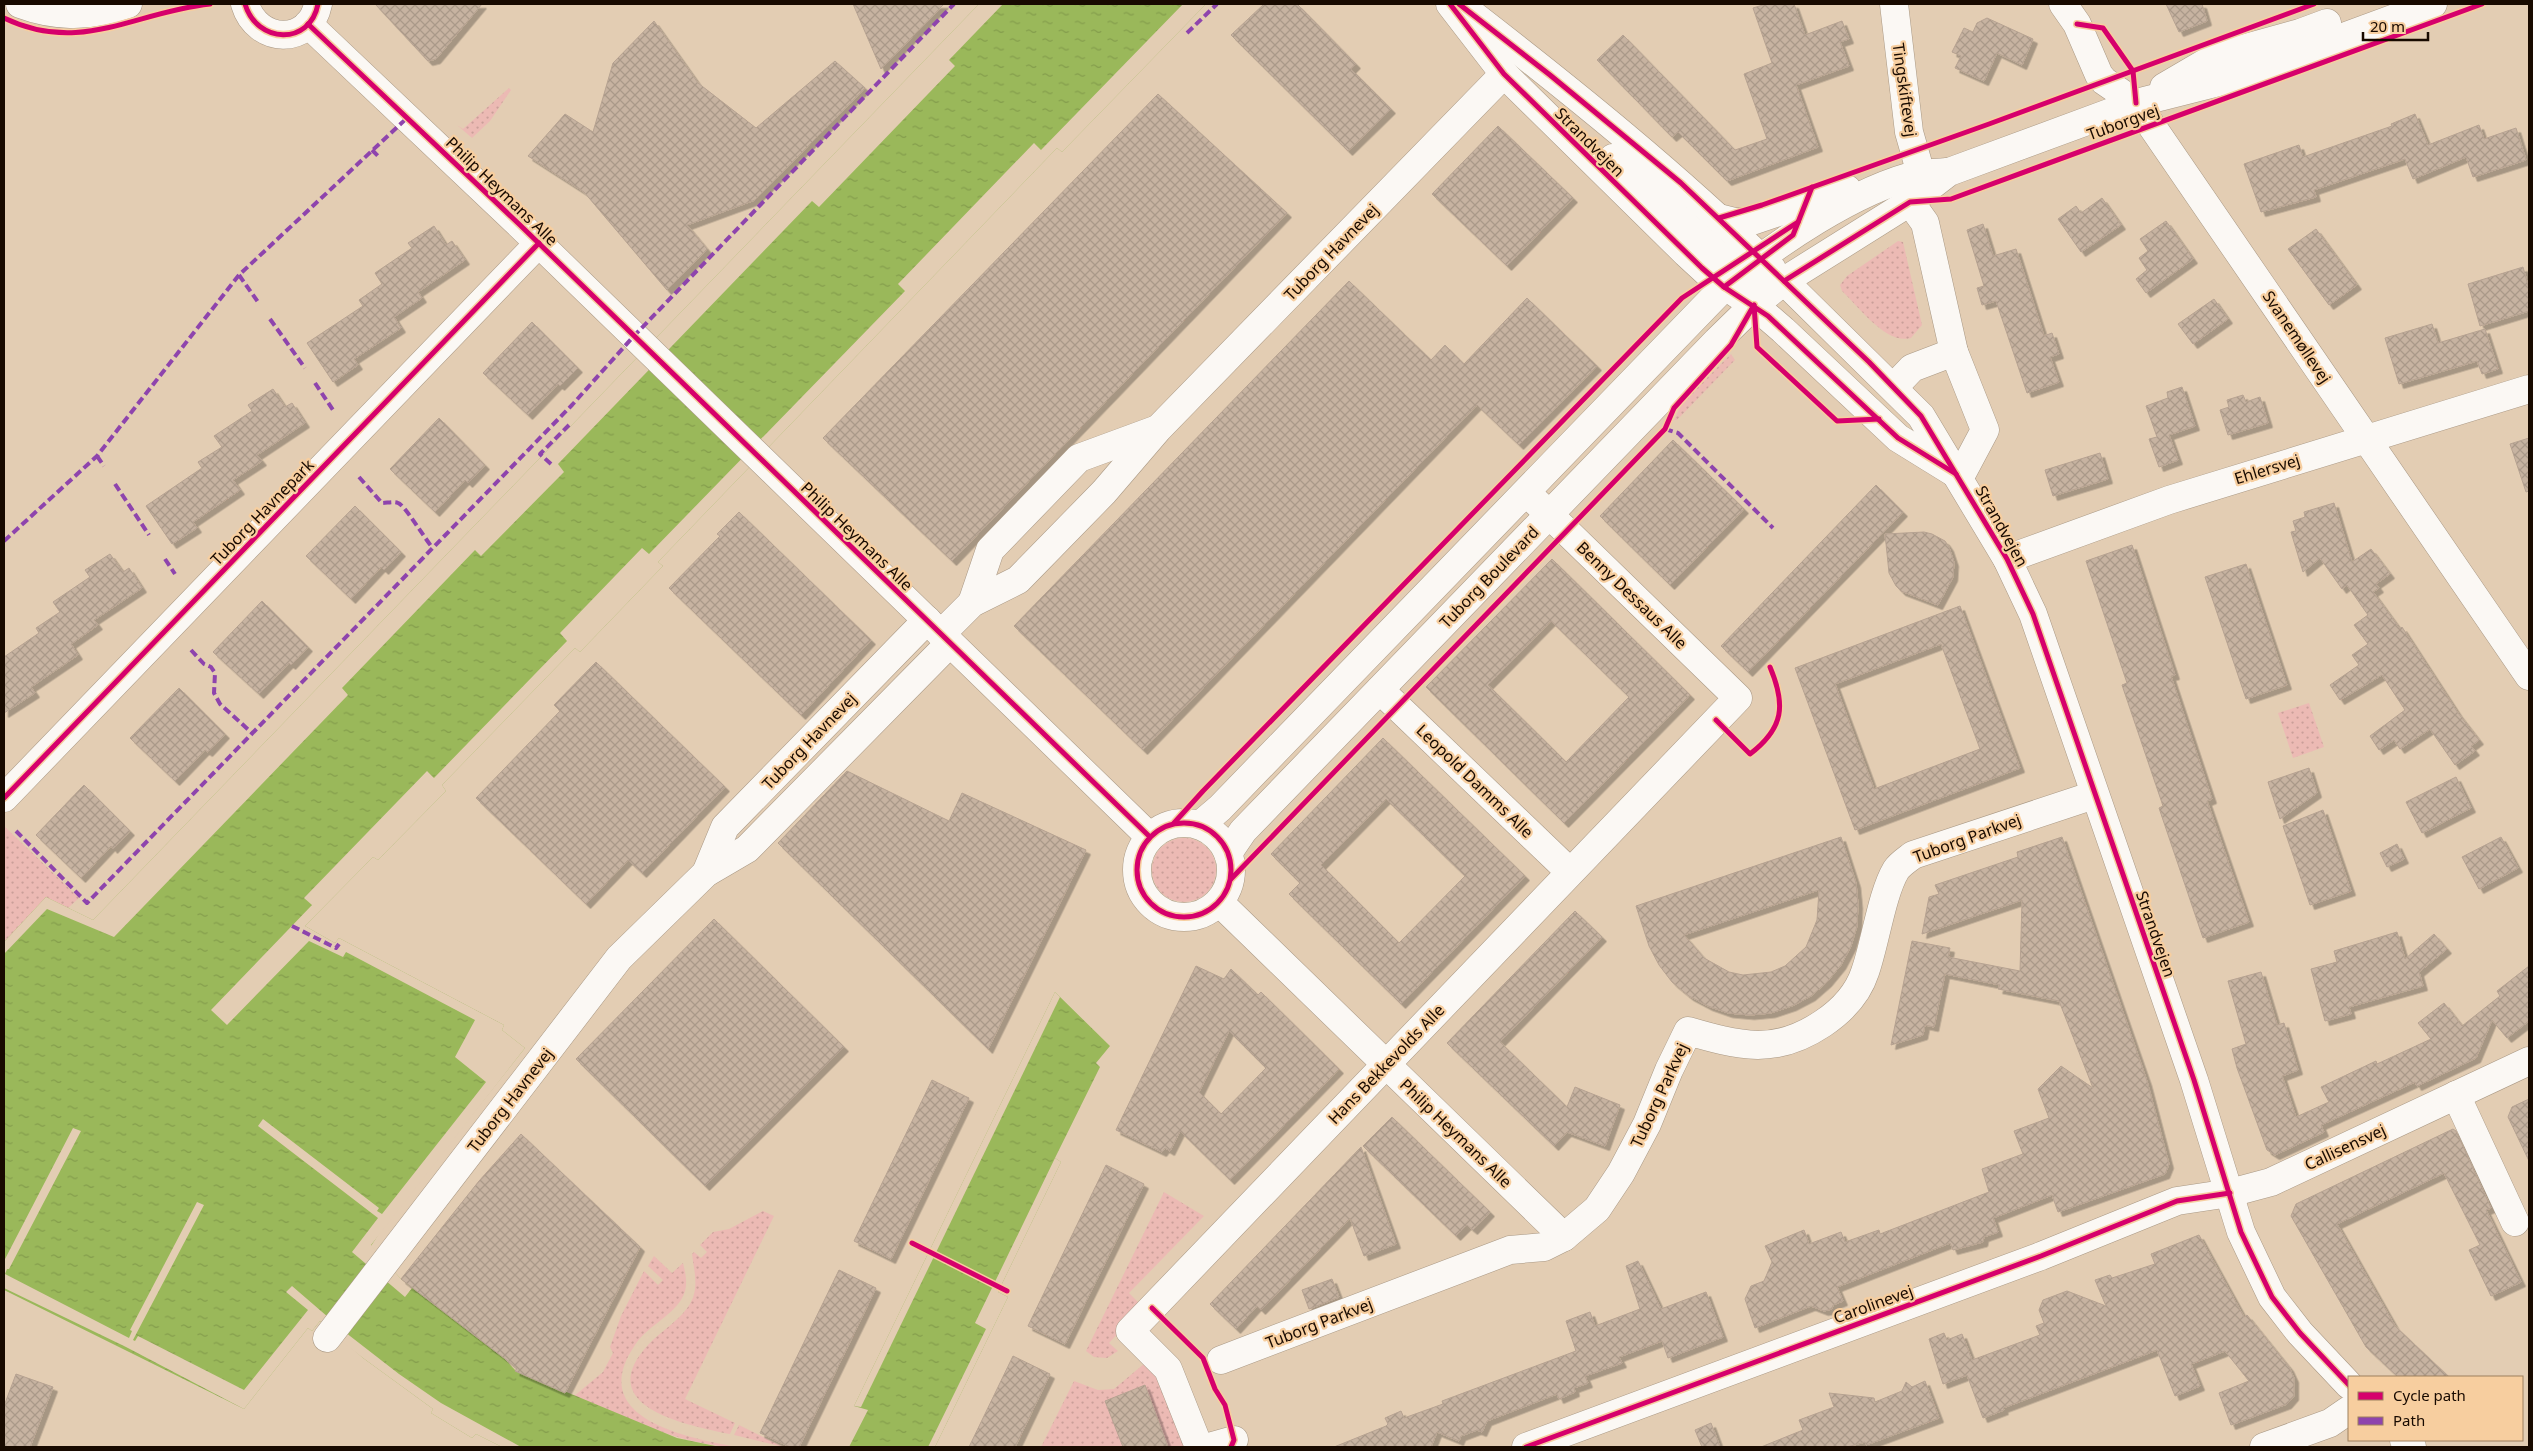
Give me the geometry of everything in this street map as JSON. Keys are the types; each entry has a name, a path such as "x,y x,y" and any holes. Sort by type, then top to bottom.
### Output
{"street":[{"path":"20,4 40,11 84,15 106,12 128,4"},
{"path":"245,4 254,23 274,35 287,35 298,31 313,14"},
{"name":"Strandvejen","path":"1450,4 1504,74 1686,253 1732,280 1754,305 1898,438 1960,477"},
{"name":"Strandvejen","path":"1459,4 1632,142 1719,218 1894,387 1921,416 1960,477 2008,559 2033,614 2194,1080 2241,1232 2272,1297 2300,1333 2348,1384"},
{"name":"Tingskiftevej","path":"1894,4 1908,132 1921,174"},
{"name":"Svanemøllevej","path":"2063,4 2077,24 2099,75 2104,81 2136,103 2529,676"},
{"name":"Tuborgvej","path":"2136,103 2217,56 2300,33 2379,4"},
{"name":"Tuborgvej","path":"1732,280 1760,257 1793,235 1869,193 1921,174 1949,172 2136,103 2227,80 2433,4"},
{"name":"Philip Heymans Alle","path":"313,14 538,243 1150,837"},
{"name":"Tuborg Havnevej","path":"326,1338 620,958 706,873 725,827 972,603 1018,580 1104,492 1158,429 1504,74"},
{"name":"Tuborgvej","path":"1784,281 1910,202 1949,172"},
{"path":"1719,218 1735,222 1749,222 1872,179 1921,174"},
{"path":"1910,202 1925,223 1954,352 1985,430 1960,477"},
{"name":"Tuborg Havnepark","path":"4,798 538,243"},
{"path":"1732,280 1765,286 1784,281"},
{"name":"Tuborg Boulevard","path":"1200,825 1220,808 1732,280"},
{"name":"Tuborg Boulevard","path":"1228,853 1243,831 1549,514 1754,305 1784,281"},
{"path":"1894,387 1912,368 1954,352"},
{"name":"Ehlersvej","path":"2008,559 2168,500 2529,389"},
{"name":"Tuborg Havnevej","path":"972,603 990,550 1079,458 1158,429"},
{"name":"Benny Dessaus Alle","path":"1527,493 1738,698"},
{"name":"Leopold Damms Alle","path":"1380,690 1569,872"},
{"name":"Hans Bekkevolds Alle","path":"1199,1447 1168,1370 1130,1331 1738,698"},
{"name":"Tuborg Parkvej","path":"1221,1360 1510,1250 1544,1247 1564,1237 1597,1209 1621,1174 1647,1124 1669,1070 1688,1031 1726,1042 1761,1045 1798,1036 1833,1017 1853,996 1865,974 1896,869 1913,855 2094,795"},
{"path":"1174,823 1200,825 1212,831 1222,841 1228,853 1231,879 1219,902 1202,913 1182,917 1167,914 1155,907 1146,898 1140,887 1137,874 1137,860 1150,837 1161,829 1174,823"},
{"name":"Philip Heymans Alle","path":"1219,902 1564,1237"},
{"name":"Callisensvej","path":"2230,1193 2271,1182 2529,1061"},
{"path":"2456,1095 2515,1222"},
{"name":"Carolinevej","path":"1526,1447 2041,1256 2177,1201 2230,1193"},
{"path":"2264,1447 2330,1423 2348,1411"}],"shaded area":[{"path":"509,88 511,90 490,121 472,138 457,125 463,129"},
{"path":"1898,241 1903,242 1922,325 1911,338 1902,339 1892,336 1874,323 1842,291 1840,285 1847,276"},
{"path":"1731,354 1735,360 1677,420 1674,420 1682,403"},
{"path":"2309,703 2324,747 2293,758 2278,713"},
{"path":"4,826 79,898 68,908 46,898 4,942"},
{"path":"1184,838 1202,844 1210,852 1216,870 1210,888 1202,896 1184,902 1166,896 1158,888 1152,870 1158,852 1166,844"},
{"path":"1164,1192 1204,1216 1129,1293 1143,1307 1109,1343 1118,1351 1107,1358 1094,1357 1086,1351"},
{"path":"763,1211 774,1216 685,1399 735,1423 730,1434 691,1425 652,1409 638,1398 631,1384 633,1366 648,1345 677,1319 691,1302 695,1290 692,1254 694,1252 701,1258 707,1252 700,1245 713,1232 729,1229"},
{"path":"654,1256 672,1273 683,1263 686,1277 685,1291 681,1300 671,1312 635,1345 623,1370 623,1390 632,1407 648,1420 669,1430 692,1437 737,1447 717,1446 675,1436 573,1397 603,1372 613,1353 610,1347 621,1316 644,1271 658,1285 663,1280 648,1266"},
{"path":"1145,1363 1165,1382 1184,1447 1041,1447 1074,1381 1098,1390 1114,1389"},
{"path":"739,1425 783,1447 734,1435"}],"water":[{"path":"979,4 1206,4 1062,152 1057,148 658,562 663,566 580,652 575,648 442,785 446,791 378,860 373,857 305,926 335,943 339,938 504,1025 502,1030 525,1048 386,1223 371,1246 401,1279 502,1356 516,1371 677,1438 720,1447 502,1447 476,1434 472,1438 431,1413 433,1409 363,1358 320,1321 312,1331 308,1328 244,1409 4,1290 4,942 46,897 93,920"},
{"path":"1055,992 1110,1046 1096,1063 1100,1067 1055,1158 1061,1162 998,1292 1008,1297 935,1447 849,1447 868,1410 854,1406"}],"pier":[{"path":"979,4 1003,4 949,60 955,66 819,207 812,201 558,464 564,472 481,556 475,550 342,688 348,695 114,937 47,909 4,954 4,942 46,897 93,920"},
{"path":"1183,4 1206,4 1062,152 1057,148 658,562 663,566 580,652 575,648 442,785 446,791 378,860 373,857 305,926 335,943 339,938 504,1025 502,1030 525,1048 371,1245 401,1279 412,1288 405,1297 352,1252 378,1218 258,1126 263,1119 379,1208 377,1211 382,1214 486,1082 455,1057 475,1020 346,952 343,957 309,941 227,1025 211,1010 312,905 304,898 427,771 434,778 567,641 560,633 642,548 649,554 905,291 898,284 1034,143 1041,150"},
{"path":"1055,992 1060,997 861,1407 854,1406"},
{"path":"73,1128 81,1131 5,1274 129,1338 132,1331 130,1330 197,1202 204,1205 133,1340 135,1341 138,1336 244,1390 308,1310 286,1292 292,1286 350,1336 399,1374 441,1403 521,1447 502,1447 476,1434 472,1438 431,1413 433,1409 327,1330 328,1327 320,1321 312,1331 308,1328 244,1409 126,1347 4,1288 4,1261"},
{"path":"1055,1158 1061,1162 998,1292 1008,1297 935,1447 928,1447 986,1329 975,1323"}],"building":[{"path":"375,4 482,4 436,59 428,61"},
{"path":"853,4 944,4 881,69"},
{"path":"1264,4 1297,4 1356,64 1351,69 1391,109 1348,151 1231,35"},
{"path":"1766,4 1794,4 1805,35 1842,21 1849,39 1840,42 1849,66 1796,85 1818,147 1727,181 1678,132 1672,137 1597,60 1623,35 1735,150 1767,139 1744,74 1772,63 1753,8"},
{"path":"2166,4 2202,4 2207,21 2179,32"},
{"path":"1987,18 2033,39 2022,65 1997,53 1984,81 1955,68 1961,56 1952,52 1964,28 1973,32 1977,23"},
{"path":"654,21 698,83 756,128 835,61 865,88 755,200 687,225 707,249 667,290 584,192 528,156 565,114 593,132 613,63"},
{"path":"1158,94 1287,213 952,561 823,438"},
{"path":"2415,114 2428,145 2479,125 2484,139 2516,128 2526,160 2473,177 2466,157 2413,179 2405,159 2314,190 2316,197 2261,212 2244,164 2299,145 2303,157 2392,126 2391,124"},
{"path":"1498,126 1573,198 1507,266 1432,194"},
{"path":"2102,198 2121,225 2081,252 2058,219 2076,206 2081,213"},
{"path":"2166,221 2193,259 2146,293 2136,279 2147,270 2139,258 2148,251 2140,239"},
{"path":"1983,224 1993,256 2016,249 2044,336 2052,333 2059,354 2050,357 2059,382 2027,393 1996,301 1982,305 1977,288 1984,286 1967,230"},
{"path":"434,226 446,245 452,241 465,260 418,292 422,298 394,317 401,328 354,359 358,365 333,382 307,343 363,306 359,300 382,284 375,273 412,248 408,243"},
{"path":"2316,229 2357,285 2329,305 2288,249"},
{"path":"2523,267 2529,289 2529,311 2480,326 2468,284"},
{"path":"1349,281 1431,360 1445,345 1464,364 1527,298 1597,366 1519,445 1477,405 1143,750 1014,626"},
{"path":"2214,299 2228,319 2193,344 2178,324"},
{"path":"532,322 578,368 560,386 558,384 528,415 483,373"},
{"path":"2432,324 2438,343 2485,329 2498,369 2482,374 2477,361 2399,384 2385,338"},
{"path":"2182,387 2195,426 2169,435 2178,460 2159,467 2149,439 2157,437 2146,406 2168,398 2167,392"},
{"path":"273,389 285,407 292,403 305,423 257,455 262,461 233,480 240,490 193,522 197,528 172,544 146,506 202,468 198,462 222,447 214,436 252,411 248,405"},
{"path":"2243,395 2246,402 2260,397 2268,423 2228,435 2220,410 2229,407 2227,400"},
{"path":"439,418 485,465 468,483 465,480 435,512 390,469"},
{"path":"2529,438 2529,491 2526,492 2510,444"},
{"path":"1673,440 1744,509 1670,585 1600,516"},
{"path":"2100,453 2108,479 2053,496 2045,470"},
{"path":"1876,485 1903,512 1748,672 1721,646"},
{"path":"2334,503 2352,562 2371,549 2390,574 2376,584 2379,588 2373,592 2400,629 2402,627 2458,713 2479,740 2471,746 2475,751 2455,765 2430,729 2400,749 2394,740 2379,750 2370,736 2405,710 2382,675 2340,700 2330,685 2359,665 2352,655 2368,644 2354,625 2368,615 2347,585 2342,589 2320,558 2303,572 2291,532 2296,531 2293,521 2305,517 2304,512"},
{"path":"355,506 401,552 384,570 381,567 351,599 306,556"},
{"path":"739,512 871,640 801,715 669,588 720,536 717,534"},
{"path":"1924,532 1945,541 1954,562 1953,577 1938,605 1901,591 1889,573 1885,534"},
{"path":"2132,545 2175,675 2171,676 2212,799 2207,801 2249,922 2203,938 2159,808 2163,806 2122,685 2127,683 2086,561"},
{"path":"110,554 123,572 129,568 142,588 94,620 98,625 71,644 78,655 31,687 35,693 4,713 4,657 39,633 36,628 60,612 53,602 90,577 85,570"},
{"path":"1552,559 1690,695 1564,823 1426,687","holes":["1551,621 1629,697 1566,762 1488,685"]},
{"path":"2246,564 2287,685 2246,699 2205,577"},
{"path":"262,601 308,647 291,665 289,663 259,694 213,652"},
{"path":"1960,606 2020,768 1855,830 1795,668","holes":["1941,644 1980,749 1874,789 1835,684"]},
{"path":"596,662 725,787 642,873 628,860 586,904 476,798 560,711 554,705"},
{"path":"179,688 225,734 208,752 205,750 175,781 130,738"},
{"path":"1383,738 1525,876 1401,1004 1289,894 1300,883 1271,854","holes":["1386,799 1465,876 1399,943 1321,865"]},
{"path":"2309,768 2317,793 2280,819 2268,782"},
{"path":"847,771 949,821 962,793 1086,850 988,1049 778,843"},
{"path":"2456,777 2471,808 2422,833 2406,802"},
{"path":"84,785 130,831 113,849 111,846 81,878 36,835"},
{"path":"2323,810 2351,891 2310,905 2283,826"},
{"path":"1841,837 1856,883 1858,904 1857,926 1851,946 1841,965 1827,982 1811,996 1792,1006 1771,1013 1750,1015 1728,1013 1708,1006 1689,996 1672,982 1659,965 1649,946 1636,906","holes":["1819,890 1817,920 1806,947 1785,966 1771,972 1743,975 1729,972 1704,958 1684,935"]},
{"path":"2062,837 2147,1081 2169,1164 2165,1174 2058,1212 2052,1195 1993,1218 1998,1232 1984,1237 1983,1242 1953,1250 1950,1243 1837,1287 1843,1301 1833,1305 1832,1309 1824,1311 1811,1306 1755,1328 1745,1299 1751,1286 1764,1281 1772,1262 1765,1246 1804,1230 1809,1244 1841,1232 1845,1242 1879,1230 1880,1234 1989,1192 1982,1169 2023,1154 2014,1131 2049,1118 2038,1089 2061,1066 2093,1088 2059,1001 1998,989 2000,985 1945,974 1934,1027 1925,1025 1923,1035 1891,1045 1912,941 1950,948 1948,957 2020,971 2022,900 1922,934 1929,897 1939,894 1935,885 2018,857 2017,852"},
{"path":"2501,837 2518,868 2479,889 2462,857"},
{"path":"2397,844 2404,859 2387,867 2380,853"},
{"path":"1575,911 1602,937 1500,1042 1567,1107 1575,1087 1620,1105 1605,1146 1567,1132 1554,1146 1447,1043"},
{"path":"714,919 844,1047 705,1186 576,1059"},
{"path":"2397,932 2405,959 2434,934 2447,949 2419,972 2423,986 2349,1007 2351,1014 2325,1021 2311,969 2337,962 2334,951"},
{"path":"1196,966 1224,979 1231,969 1258,995 1261,992 1339,1069 1230,1180 1180,1131 1170,1151 1165,1148 1162,1152 1116,1130","holes":["1229,1031 1266,1068 1221,1114 1199,1092"]},
{"path":"2529,966 2529,1021 2507,1038 2492,1020 2476,1058 2417,1086 2415,1082 2321,1125 2324,1132 2275,1155 2267,1150 2232,1049 2246,1044 2228,981 2261,972 2277,1025 2284,1023 2298,1070 2282,1076 2296,1117 2329,1102 2321,1087 2376,1061 2377,1064 2431,1039 2418,1023 2444,1003 2462,1026 2500,996 2497,991"},
{"path":"932,1080 969,1098 891,1259 854,1241"},
{"path":"2529,1099 2529,1161 2508,1117 2512,1107"},
{"path":"1392,1117 1490,1212 1473,1230 1467,1225 1456,1236 1363,1146"},
{"path":"2453,1129 2456,1131 2491,1208 2486,1210 2521,1282 2491,1296 2469,1250 2480,1245 2444,1173 2337,1224 2395,1326 2448,1376 2397,1376 2366,1347 2291,1216 2296,1204"},
{"path":"521,1134 640,1247 565,1393 515,1371 517,1368 401,1279 479,1181"},
{"path":"1361,1147 1396,1244 1364,1256 1350,1218 1261,1310 1257,1306 1236,1329 1210,1304"},
{"path":"1106,1165 1144,1184 1065,1344 1028,1326"},
{"path":"2199,1235 2244,1317 2247,1315 2289,1367 2294,1378 2294,1396 2287,1404 2231,1425 2219,1393 2249,1381 2225,1351 2191,1364 2200,1386 2175,1396 2157,1350 2003,1408 2004,1410 1983,1418 1967,1375 1943,1384 1929,1339 1944,1333 1947,1340 1962,1334 1972,1360 2040,1335 2036,1326 2044,1323 2039,1310 2043,1300 2067,1291 2106,1306 2095,1280 2110,1275 2112,1278 2155,1264 2151,1254"},
{"path":"1638,1261 1661,1309 1706,1292 1723,1337 1668,1358 1662,1341 1619,1357 1622,1363 1585,1376 1588,1383 1574,1388 1575,1392 1559,1399 1557,1394 1487,1421 1482,1432 1477,1430 1461,1436 1459,1441 1437,1432 1431,1447 1334,1447 1386,1426 1388,1424 1385,1418 1401,1411 1404,1418 1443,1404 1442,1401 1576,1351 1566,1321 1590,1312 1595,1326 1640,1309 1626,1266"},
{"path":"839,1270 876,1288 799,1447 790,1447 760,1433"},
{"path":"1332,1279 1339,1297 1309,1309 1302,1290"},
{"path":"1013,1356 1050,1374 1015,1447 969,1447"},
{"path":"16,1374 53,1387 30,1447 4,1447 4,1406"},
{"path":"1925,1381 1939,1418 1866,1445 1865,1442 1847,1447 1761,1447 1803,1430 1799,1420 1834,1407 1829,1393 1874,1398 1875,1402 1902,1391 1906,1382 1912,1387"},
{"path":"1145,1385 1168,1447 1123,1447 1105,1401"},
{"path":"1711,1423 1720,1447 1702,1447 1695,1430"}],"marked path":[{"path":"16,831 87,903 572,405 633,337 954,4"},
{"path":"1187,33 1217,4"},
{"path":"4,541 97,456 239,275 407,118"},
{"path":"372,150 380,158"},
{"path":"239,275 258,302"},
{"path":"270,319 305,368"},
{"path":"315,383 333,410"},
{"path":"551,464 540,454 569,425"},
{"path":"1665,429 1678,433 1773,528"},
{"path":"97,456 104,466"},
{"path":"359,477 382,503 395,502 401,505 432,547"},
{"path":"115,484 149,535"},
{"path":"165,559 175,574"},
{"path":"191,650 204,664 211,667 215,673 214,693 220,704 252,733"},
{"path":"292,926 336,948 339,944"}],"cycle path":[{"path":"4,18 32,28 58,33 83,32 107,28 182,8 210,4"},
{"path":"245,4 251,17 260,27 271,33 283,35 295,33 305,27 313,18 318,4"},
{"path":"1450,4 1504,74 1702,268 1724,287 1768,316 1898,438 1956,474"},
{"path":"1459,4 1550,75 1681,183 1869,362 1921,416 2007,559 2033,614 2194,1080 2241,1232 2272,1297 2300,1333 2348,1384"},
{"path":"1719,218 1762,205 1989,124 2314,4"},
{"path":"1784,281 1910,202 1951,199 2482,4"},
{"path":"308,24 520,225 1150,837"},
{"path":"2077,24 2103,28 2133,71 2136,103"},
{"path":"1724,287 1793,235 1812,187"},
{"path":"1174,823 1682,298 1798,222"},
{"path":"4,798 539,243"},
{"path":"1754,305 1757,347 1837,421 1879,419"},
{"path":"1231,879 1665,429 1674,408 1731,345 1754,305"},
{"path":"1716,720 1750,754 1761,744 1770,735 1779,715 1778,693 1770,667"},
{"path":"1184,823 1202,826 1217,837 1228,852 1231,870 1228,888 1217,903 1202,914 1184,917 1166,914 1151,903 1140,888 1137,870 1140,852 1151,837 1166,826 1184,823"},
{"path":"1526,1447 2041,1256 2177,1201 2230,1193"},
{"path":"912,1243 1007,1291"},
{"path":"1152,1308 1203,1358 1215,1389 1225,1405 1234,1440 1231,1447"}]}
